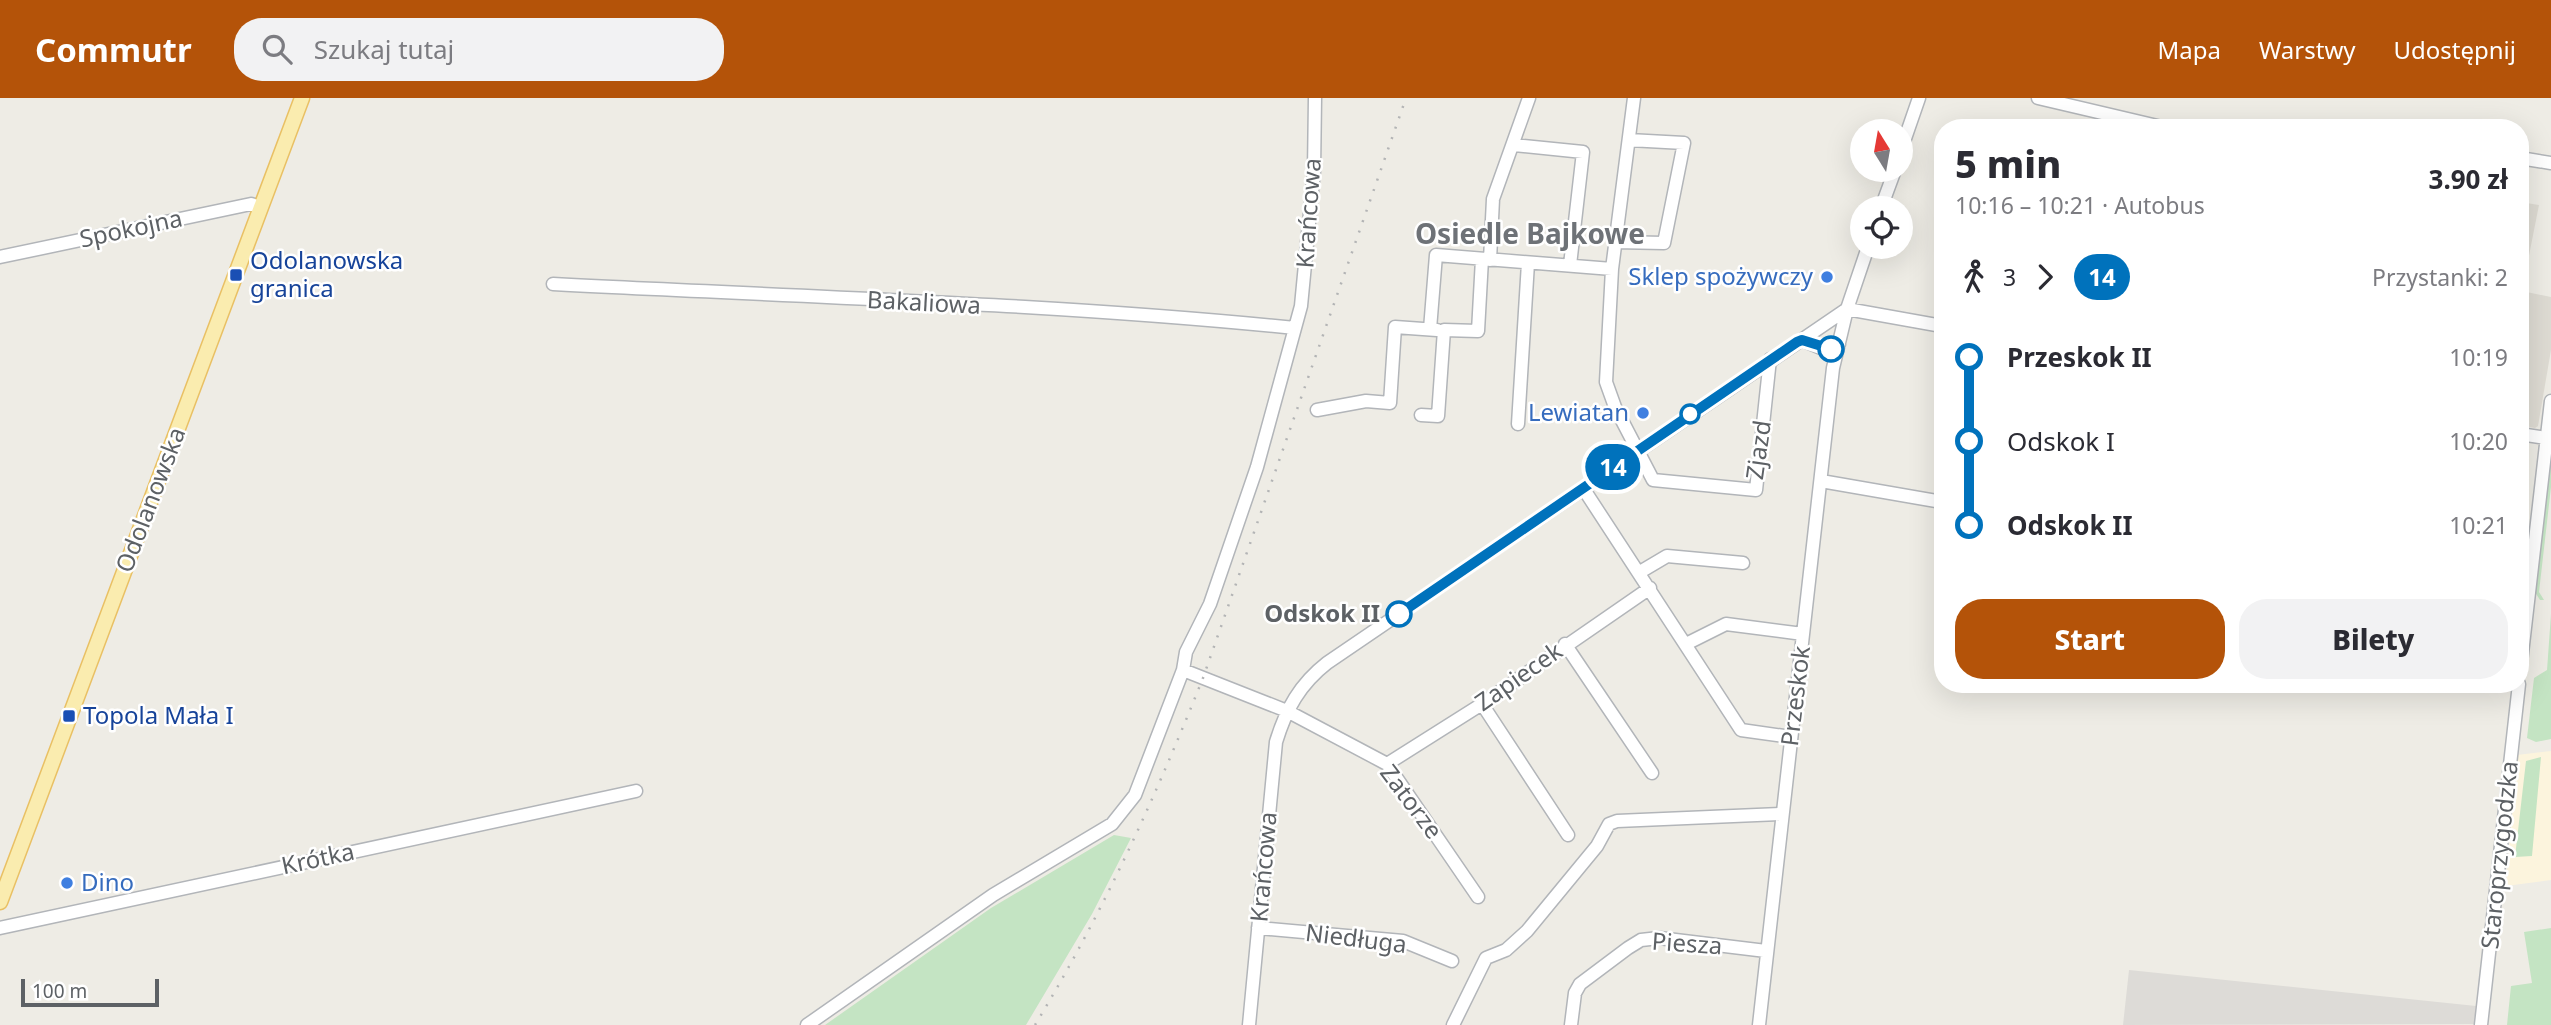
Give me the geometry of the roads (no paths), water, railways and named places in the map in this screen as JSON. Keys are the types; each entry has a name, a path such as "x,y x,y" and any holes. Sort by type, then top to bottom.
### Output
{"main road":[{"name":"Odolanowska","path":"0,902 302,98"}],"street":[{"name":"Krańcowa","path":"807,1025 993,895 1112,824 1135,795 1183,670 1186,652 1210,604 1256,467 1301,306 1312,185 1315,98"},
{"path":"1317,410 1366,401 1390,403 1395,327 1478,331 1493,199 1529,98"},
{"path":"1634,98 1612,269 1606,382 1615,407 1639,450"},
{"path":"1912,119 1919,98"},
{"path":"2038,98 2128,119"},
{"path":"1615,242 1664,243 1684,143 1629,140"},
{"path":"1514,145 1583,152 1570,265"},
{"path":"2529,159 2551,163"},
{"name":"Spokojna","path":"0,257 251,204 261,207"},
{"path":"1430,329 1436,255 1612,269"},
{"name":"Przeskok","path":"1759,1025 1833,368 1847,309 1864,259"},
{"path":"1518,424 1528,263"},
{"name":"Bakaliowa","path":"553,285 996,306 1202,318 1295,328"},
{"name":"Krańcowa","path":"1249,1025 1273,760 1287,711 1306,681 1327,663 1847,309"},
{"path":"1847,309 1934,325"},
{"path":"1802,340 1820,347 1831,349 1840,339 1837,326 1821,325 1814,335 1820,347 1833,368"},
{"path":"1421,415 1438,416 1444,330"},
{"name":"Zjazd","path":"1639,450 1653,480 1756,490 1770,359"},
{"path":"2529,559 2551,401"},
{"path":"2529,435 2546,438"},
{"path":"1821,481 1934,501"},
{"path":"1583,488 1741,730 1791,737"},
{"path":"1640,572 1667,556 1742,563"},
{"name":"Zapiecek","path":"1388,764 1482,704 1564,644 1650,588"},
{"path":"1686,644 1726,624 1803,634"},
{"path":"1564,644 1652,773"},
{"name":"Zatorze","path":"1183,670 1287,711 1388,764 1478,897"},
{"name":"Staroprzygodzka","path":"2482,1025 2518,693"},
{"path":"1482,704 1568,835"},
{"name":"Krótka","path":"0,928 636,791"},
{"path":"1453,1025 1486,958 1506,950 1527,931 1597,846 1609,824 1617,821 1782,814"},
{"name":"Niedługa","path":"1258,928 1403,940 1452,961"},
{"name":"Piesza","path":"1571,1025 1575,993 1580,984 1641,940 1659,938 1766,951"}],"railway":[{"path":"1035,1025 1105,899 1166,767 1203,678 1406,98"}],"place":[{"name":"Odolanowska granica","path":"236,275"},
{"name":"Sklep spożywczy","path":"1827,277"},
{"name":"Lewiatan","path":"1643,413"},
{"name":"Odskok II","path":"1399,614"},
{"name":"Topola Mała I","path":"69,716"},
{"name":"Dino","path":"67,883"}],"district":[{"name":"Osiedle Bajkowe","path":"1530,234"}]}
